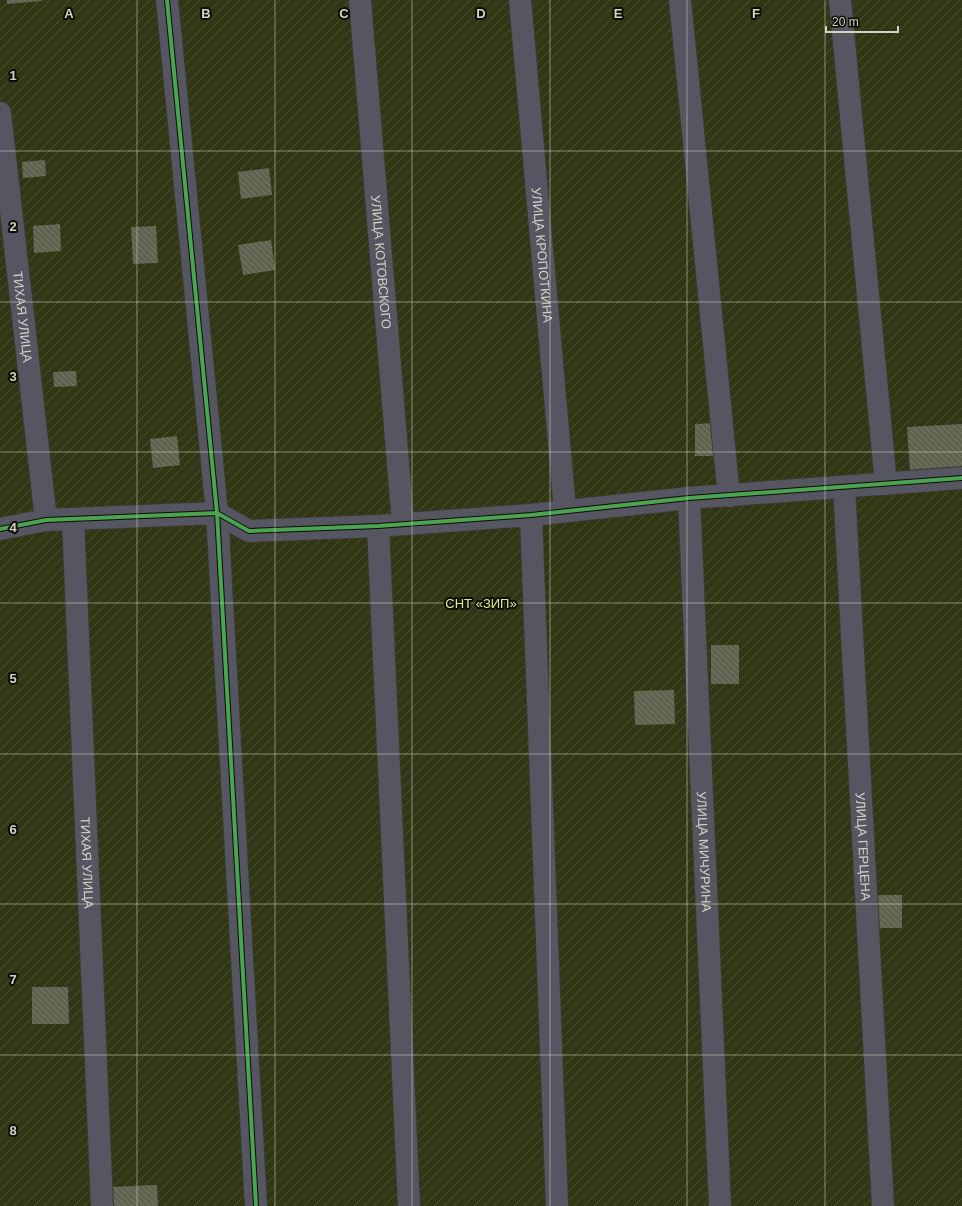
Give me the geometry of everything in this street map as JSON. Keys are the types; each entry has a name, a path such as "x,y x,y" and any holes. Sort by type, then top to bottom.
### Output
{"street":[{"path":"167,0 217,513 256,1206"},
{"name":"УЛИЦА КОТОВСКОГО","path":"360,0 403,524"},
{"name":"УЛИЦА КРОПОТКИНА","path":"520,0 565,510"},
{"path":"680,0 729,496"},
{"path":"840,0 886,484"},
{"name":"ТИХАЯ УЛИЦА","path":"0,113 46,520"},
{"path":"0,529 46,520 217,513 249,531 378,526 531,515 565,510 689,498 962,478"},
{"name":"УЛИЦА ГЕРЦЕНА","path":"844,487 883,1206"},
{"name":"УЛИЦА МИЧУРИНА","path":"689,498 720,1206"},
{"path":"531,515 557,1206"},
{"name":"ТИХАЯ УЛИЦА","path":"73,519 102,1206"},
{"path":"378,526 409,1206"}],"green space":[{"name":"СНТ «ЗИП»","path":"0,0 962,0 962,1206 0,1206"}],"building":[{"path":"7,0 42,0 42,1 7,4"},
{"path":"45,160 46,176 23,178 22,162"},
{"path":"269,168 272,195 241,199 238,172"},
{"path":"60,224 61,251 34,253 33,226"},
{"path":"156,226 158,263 133,264 131,227"},
{"path":"271,240 275,270 243,275 238,245"},
{"path":"76,371 77,386 54,387 53,372"},
{"path":"716,423 716,456 695,456 695,424"},
{"path":"962,424 962,469 910,472 907,427"},
{"path":"177,436 180,465 153,468 150,439"},
{"path":"711,645 739,645 739,684 711,684"},
{"path":"674,690 675,724 635,725 634,691"},
{"path":"872,895 902,895 902,928 872,928"},
{"path":"32,987 68,987 69,1024 32,1024"},
{"path":"157,1185 158,1206 111,1206 110,1187"}],"cycle path":[{"path":"167,0 217,513 256,1206"},
{"path":"0,529 46,520 217,513 249,531 378,526 531,515 689,498 962,478"}]}
